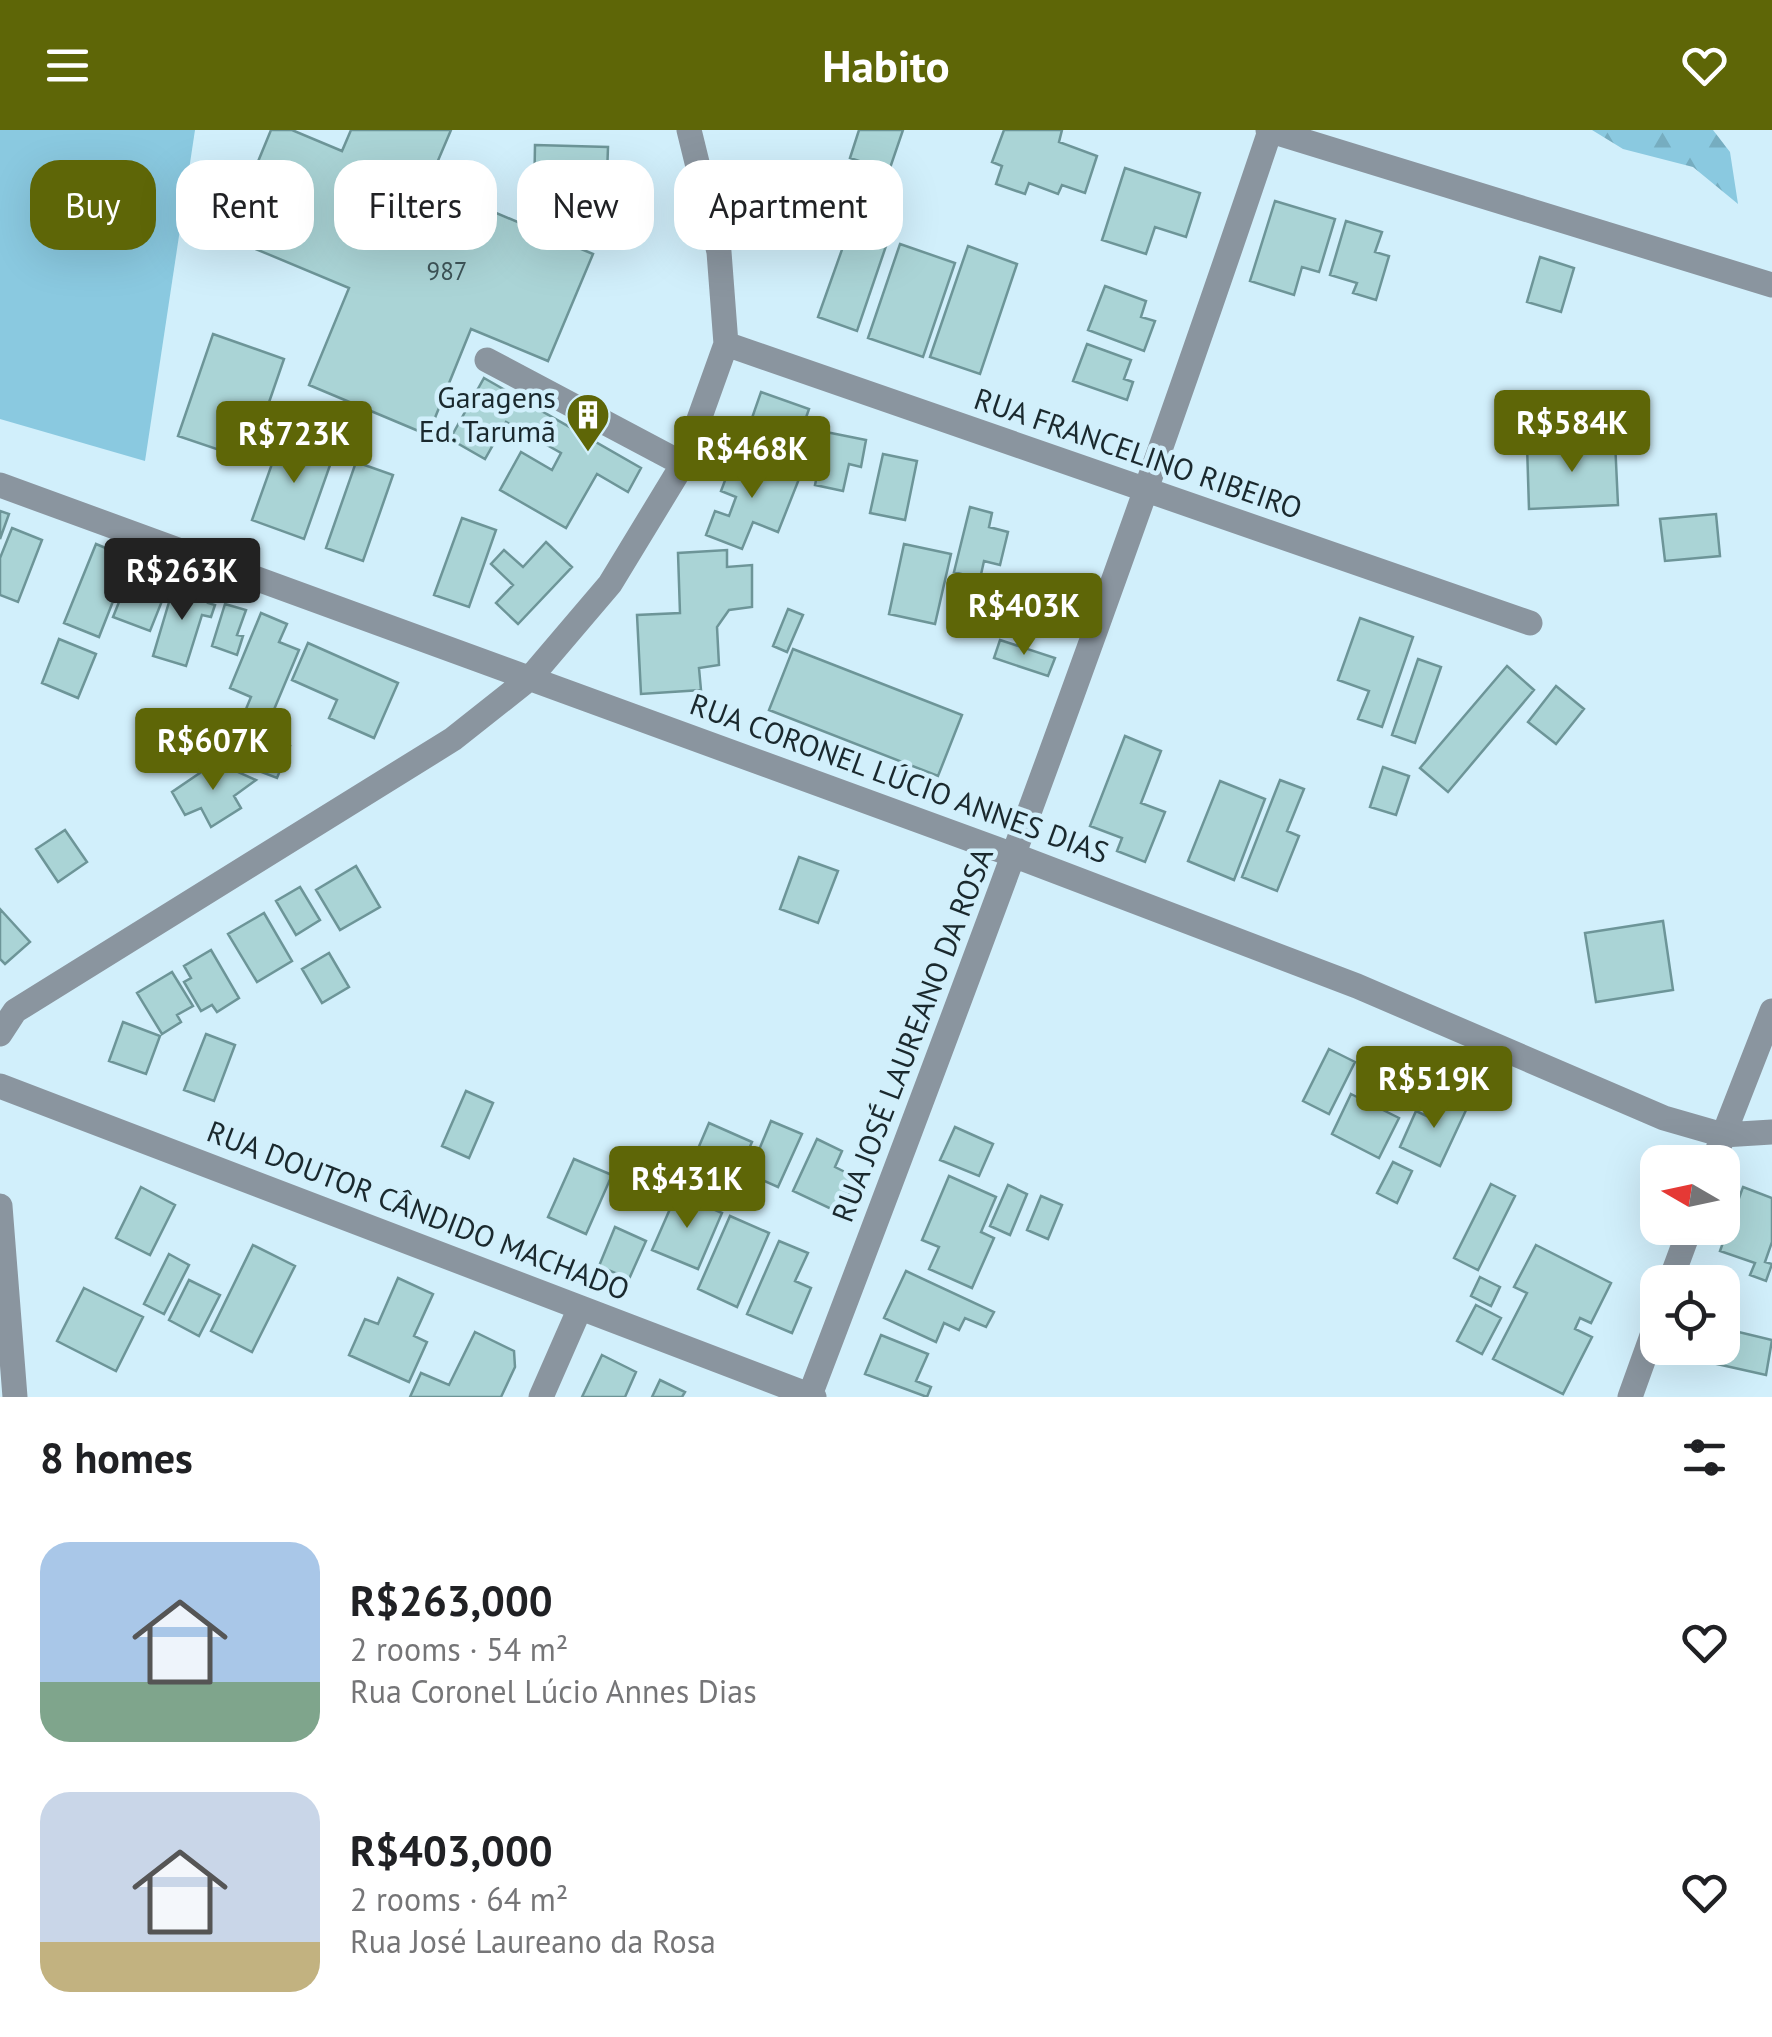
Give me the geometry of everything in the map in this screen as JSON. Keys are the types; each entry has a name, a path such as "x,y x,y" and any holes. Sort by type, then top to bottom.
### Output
{"street":[{"path":"0,1034 15,1011 453,739 530,678 610,584 684,464 726,344 719,252 689,130"},
{"path":"1270,130 1772,285"},
{"name":"RUA JOSÉ LAUREANO DA ROSA","path":"812,1396 1148,493 1270,130"},
{"name":"RUA FRANCELINO RIBEIRO","path":"726,344 1530,623"},
{"path":"487,360 684,464"},
{"name":"RUA CORONEL LÚCIO ANNES DIAS","path":"0,485 1016,856 1357,986 1664,1118 1723,1135 1772,1132"},
{"path":"1719,1145 1772,1011"},
{"name":"RUA DOUTOR CÂNDIDO MACHADO","path":"0,1086 812,1396"},
{"path":"0,1206 15,1397"},
{"path":"541,1397 580,1308"},
{"path":"1630,1397 1641,1365"}],"green space":[{"path":"0,130 195,130 190,160 176,160 177,250 145,461 0,419"},
{"path":"1592,130 1713,130 1730,152 1738,204 1693,167 1623,149"}],"building":[{"path":"271,130 292,130 342,151 351,130 451,130 438,160 334,160 334,250 497,250 497,213 517,222 517,250 584,250 593,254 548,361 471,329 428,435 309,385 349,288 258,250 314,250 314,160 259,160"},
{"path":"859,130 903,130 893,160 850,158"},
{"path":"1004,130 1062,130 1059,142 1097,156 1085,193 1062,185 1058,194 1029,183 1025,194 996,184 1002,166 992,162"},
{"path":"535,145 608,147 608,160 535,160"},
{"path":"1125,168 1200,193 1186,237 1155,227 1146,254 1102,240"},
{"path":"1275,201 1335,219 1319,272 1302,267 1294,295 1250,281"},
{"path":"1346,221 1382,232 1375,252 1389,256 1376,300 1353,293 1357,283 1330,275"},
{"path":"903,245 955,263 923,357 868,338"},
{"path":"968,246 1017,264 980,374 930,357"},
{"path":"842,250 885,250 857,331 818,317"},
{"path":"1540,257 1574,268 1561,312 1527,302"},
{"path":"1105,286 1146,301 1141,317 1155,321 1144,351 1088,330"},
{"path":"213,334 284,359 249,460 178,436"},
{"path":"1087,344 1131,360 1124,379 1133,382 1127,400 1073,381"},
{"name":"Garagens Ed. Tarumã","path":"484,378 641,468 628,492 597,474 566,528 500,490 521,452 552,470 561,453 506,422 485,459 450,439"},
{"path":"761,392 809,409 801,432 810,435 801,462 744,441"},
{"path":"826,432 866,440 861,467 849,464 843,491 815,485"},
{"path":"283,433 335,451 304,539 252,520"},
{"path":"1615,441 1618,505 1529,509 1527,445"},
{"path":"735,454 799,479 778,532 753,522 742,549 706,535 715,511 729,516 736,497 721,491"},
{"path":"883,454 917,461 905,520 870,513"},
{"path":"356,462 393,475 363,561 326,548"},
{"path":"970,507 992,513 989,527 1008,532 1000,565 984,561 980,579 954,572"},
{"path":"0,511 9,514 0,539"},
{"path":"1716,514 1720,556 1665,561 1660,519"},
{"path":"462,518 496,530 469,607 434,595"},
{"path":"12,528 42,540 18,602 0,595 0,558"},
{"path":"546,542 572,567 518,624 496,603 513,585 491,564 504,550 523,567"},
{"path":"96,544 130,558 99,637 64,623"},
{"path":"904,544 951,554 935,624 889,614"},
{"path":"727,550 727,567 752,565 752,607 729,610 717,627 719,665 699,668 701,690 641,694 637,615 680,613 678,553"},
{"path":"133,567 170,581 150,631 113,617"},
{"path":"175,582 211,593 208,603 215,605 211,617 202,615 186,666 153,656"},
{"path":"225,604 246,610 237,635 243,636 237,655 212,646"},
{"path":"788,609 803,615 787,652 773,646"},
{"path":"261,613 287,624 279,642 299,650 265,731 241,721 251,697 230,688"},
{"path":"1360,618 1413,637 1382,727 1358,719 1369,691 1338,680"},
{"path":"59,639 96,654 78,698 42,683"},
{"path":"1000,640 1055,658 1048,676 994,658"},
{"path":"308,643 398,683 374,738 329,718 337,700 292,680"},
{"path":"793,649 962,715 938,776 769,710"},
{"path":"1418,659 1441,667 1415,743 1392,735"},
{"path":"1507,666 1534,690 1448,792 1420,768"},
{"path":"1556,686 1584,709 1556,744 1528,722"},
{"path":"228,722 290,746 277,778 215,754"},
{"path":"1125,736 1161,751 1141,803 1165,812 1145,862 1117,851 1122,838 1090,826"},
{"path":"216,762 256,780 234,796 241,808 211,827 201,808 185,815 172,792"},
{"path":"1383,767 1409,776 1396,815 1370,807"},
{"path":"1280,780 1304,789 1287,831 1299,836 1277,891 1242,877"},
{"path":"1220,781 1265,799 1234,880 1188,861"},
{"path":"65,830 87,862 58,882 36,849"},
{"path":"799,857 838,871 818,923 780,909"},
{"path":"356,866 380,907 340,930 316,890"},
{"path":"300,887 320,920 296,935 276,901"},
{"path":"0,909 30,942 5,964 0,959"},
{"path":"264,913 292,961 257,982 228,934"},
{"path":"1663,921 1673,990 1596,1002 1585,933"},
{"path":"211,950 239,998 217,1012 212,1005 201,1011 184,982 191,978 184,966"},
{"path":"329,953 349,987 322,1003 302,969"},
{"path":"172,972 193,1006 177,1015 181,1022 162,1034 137,993"},
{"path":"123,1022 160,1036 146,1074 109,1061"},
{"path":"206,1034 235,1045 214,1101 184,1090"},
{"path":"1329,1049 1355,1062 1329,1114 1303,1101"},
{"path":"466,1091 493,1103 469,1158 442,1146"},
{"path":"1351,1094 1399,1118 1379,1158 1332,1134"},
{"path":"1439,1096 1467,1108 1440,1166 1400,1147 1416,1111 1429,1117"},
{"path":"771,1121 802,1134 778,1187 749,1174"},
{"path":"709,1123 752,1142 737,1177 694,1158"},
{"path":"955,1127 993,1144 979,1176 940,1160"},
{"path":"817,1139 842,1151 835,1167 857,1178 840,1213 793,1191"},
{"path":"574,1159 612,1175 586,1234 548,1217"},
{"path":"1393,1162 1412,1171 1397,1203 1377,1193"},
{"path":"949,1176 996,1197 981,1232 994,1238 972,1288 929,1269 939,1247 922,1240"},
{"path":"1491,1184 1515,1196 1478,1270 1454,1258"},
{"path":"1008,1185 1027,1194 1010,1235 990,1226"},
{"path":"141,1187 175,1205 150,1255 116,1238"},
{"path":"1743,1187 1772,1198 1772,1242 1765,1262 1772,1264 1766,1281 1750,1275 1755,1263 1720,1251 1722,1245 1740,1245"},
{"path":"677,1193 722,1213 698,1269 652,1250"},
{"path":"1041,1196 1062,1205 1048,1239 1027,1230"},
{"path":"730,1216 769,1233 737,1307 698,1289"},
{"path":"615,1227 646,1241 629,1279 599,1266"},
{"path":"779,1241 808,1253 795,1281 811,1288 792,1333 747,1314"},
{"path":"253,1245 295,1266 252,1352 211,1331"},
{"path":"1536,1245 1611,1283 1591,1323 1580,1318 1575,1329 1592,1337 1563,1394 1493,1359 1527,1293 1514,1287"},
{"path":"169,1254 189,1265 164,1314 144,1304"},
{"path":"906,1271 994,1312 986,1327 965,1318 959,1330 944,1323 936,1342 884,1318"},
{"path":"1480,1277 1500,1287 1491,1306 1471,1296"},
{"path":"398,1278 433,1294 414,1336 427,1342 409,1382 349,1355 365,1319 378,1324"},
{"path":"189,1280 220,1295 199,1336 169,1320"},
{"path":"84,1288 143,1317 116,1371 57,1341"},
{"path":"1476,1305 1501,1318 1482,1354 1457,1341"},
{"path":"475,1332 514,1351 515,1367 501,1397 410,1397 421,1373 449,1385"},
{"path":"1740,1332 1772,1340 1766,1375 1721,1365 1740,1365"},
{"path":"881,1335 928,1354 916,1381 931,1387 927,1397 865,1374"},
{"path":"602,1355 636,1372 625,1397 582,1397"},
{"path":"660,1380 685,1392 682,1397 652,1397"}],"place":[{"name":"Garagens Ed. Tarumã","path":"588,453"}]}
